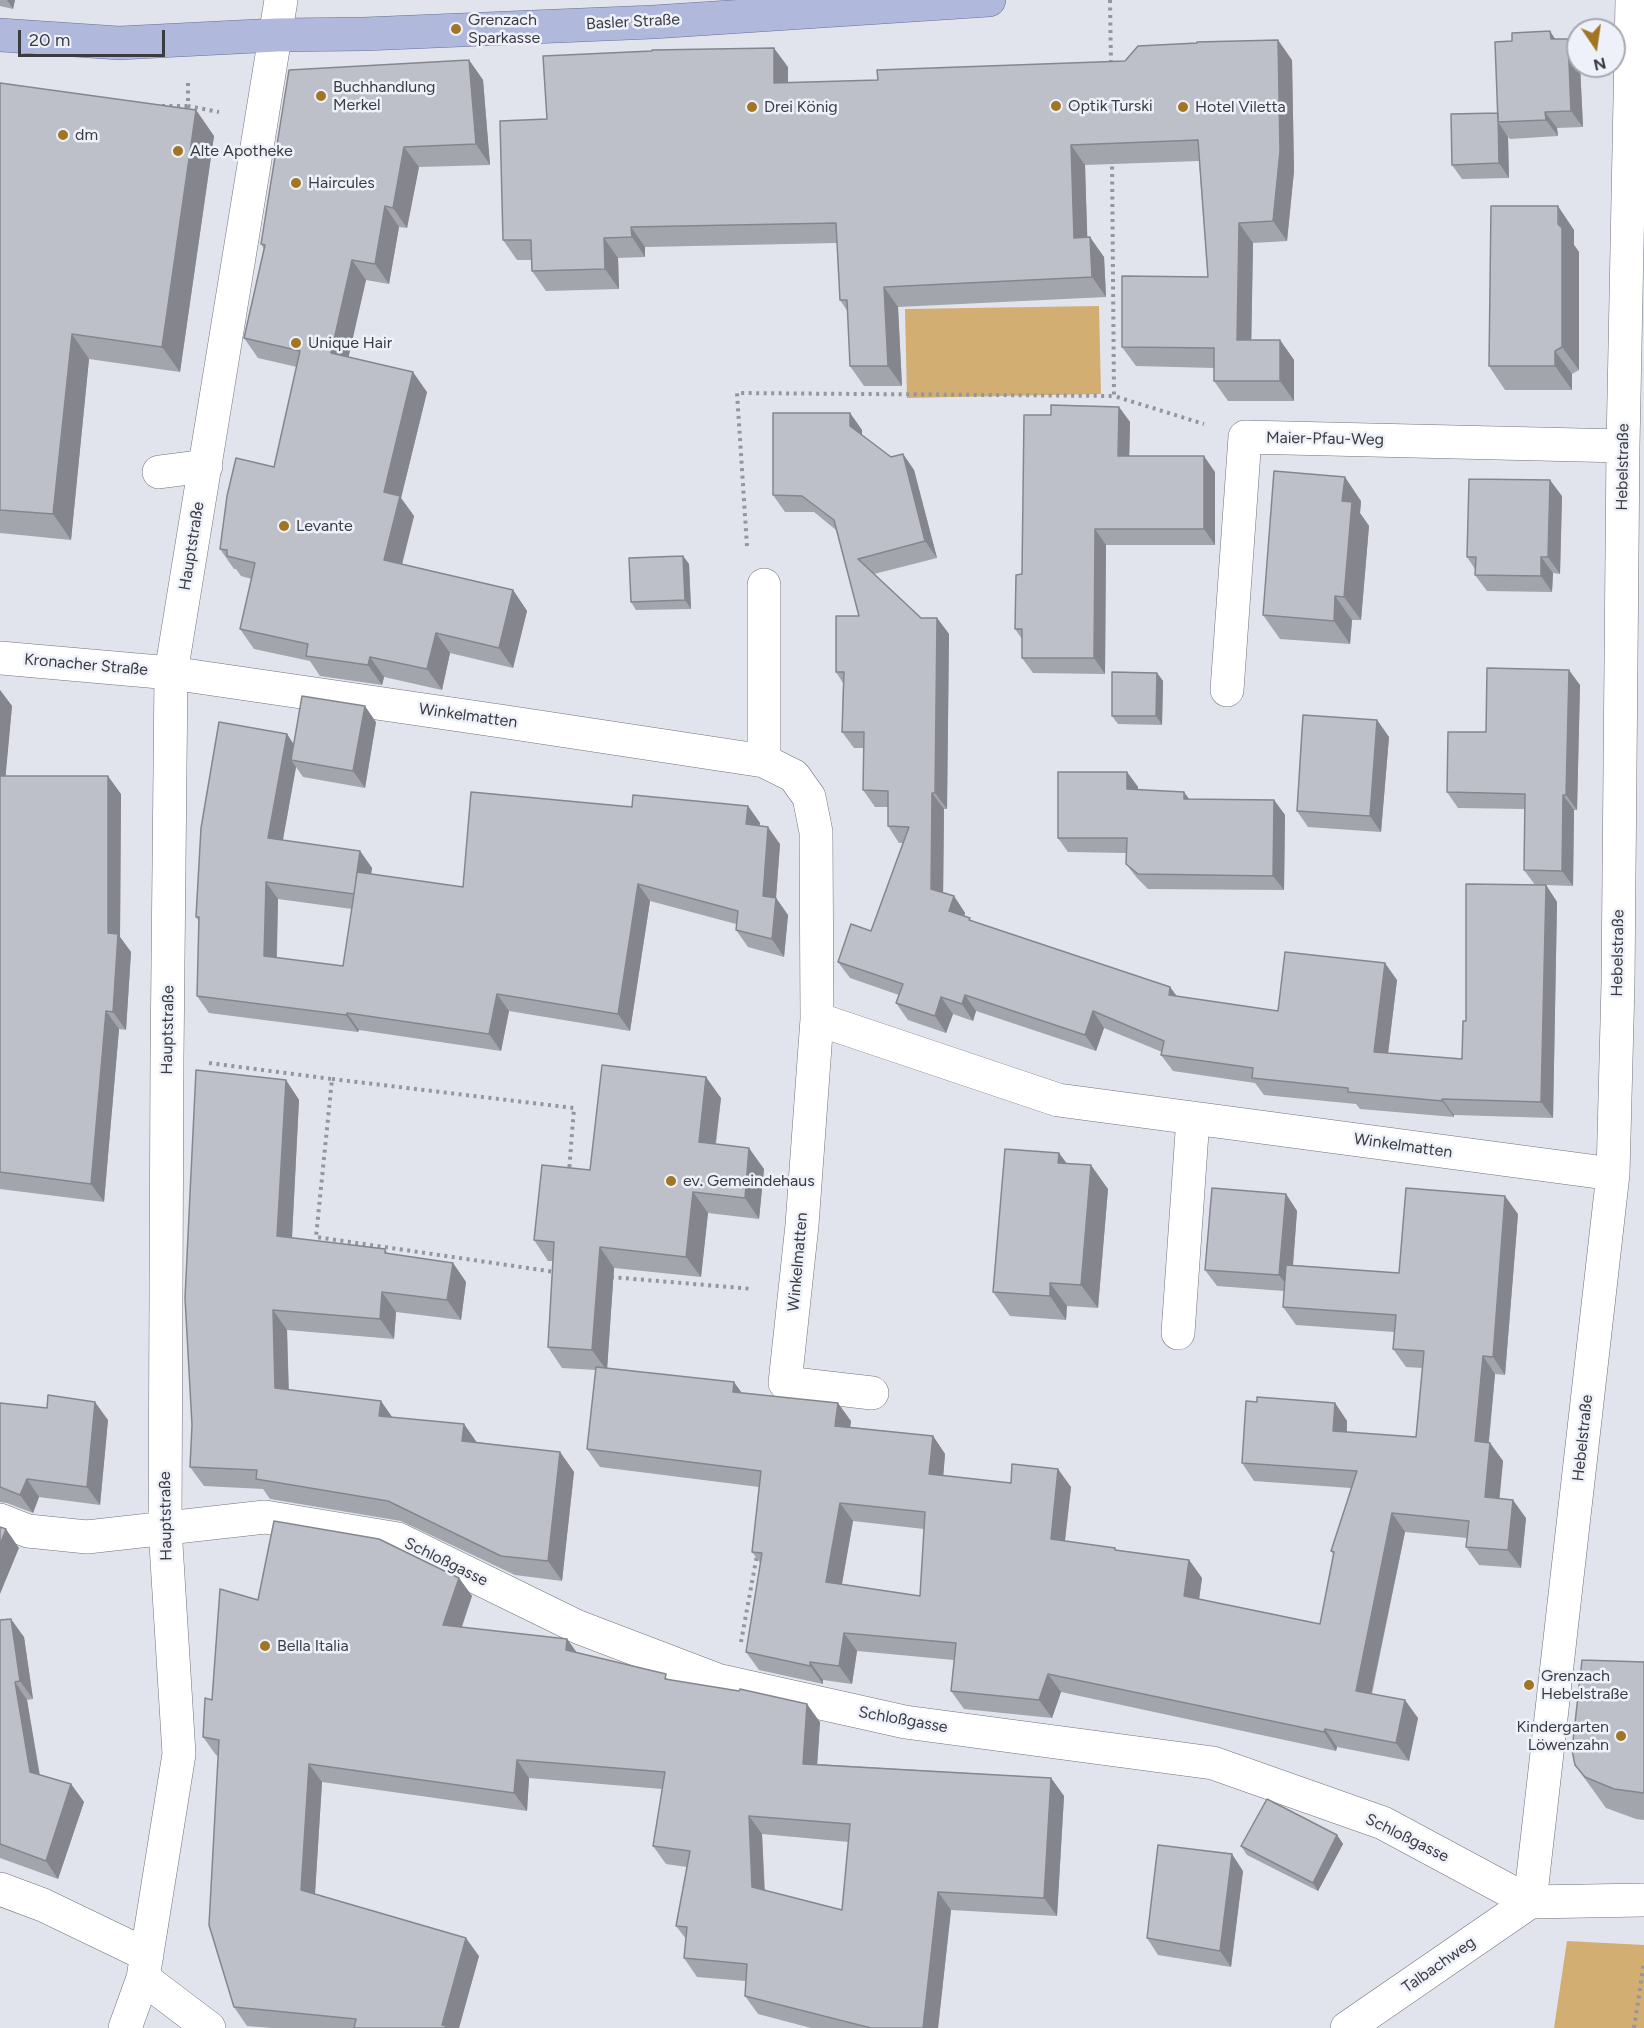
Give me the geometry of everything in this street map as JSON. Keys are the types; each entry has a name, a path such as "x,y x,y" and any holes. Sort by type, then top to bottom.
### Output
{"main road":[{"name":"Basler Straße","path":"0,35 119,43 653,22 989,0"}],"street":[{"name":"Hauptstraße","path":"125,2028 145,1967 179,1754 165,1528 171,673 281,0"},
{"name":"Hebelstraße","path":"1530,1902 1613,1174 1631,984 1623,446 1632,0"},
{"name":"Maier-Pfau-Weg","path":"1227,690 1245,437 1623,446"},
{"path":"159,472 206,466"},
{"path":"764,585 764,761"},
{"name":"Kronacher Straße","path":"0,658 90,656 171,673"},
{"name":"Winkelmatten","path":"171,673 764,761 794,776 809,797 816,832 817,1019 796,1293 786,1383 872,1393"},
{"name":"Winkelmatten","path":"817,1019 1058,1100 1613,1174"},
{"path":"1178,1333 1193,1118"},
{"name":"Schloßgasse","path":"0,1520 28,1531 87,1537 265,1517 398,1539 578,1627 717,1680 904,1722 1213,1763 1383,1823 1530,1902 1644,1900"},
{"path":"0,1889 43,1905 145,1967 209,2028"},
{"name":"Talbachweg","path":"1347,2028 1530,1902"}],"path":[{"path":"1110,0 1111,72"},
{"path":"153,106 188,106"},
{"path":"1112,156 1114,396"},
{"path":"764,585 747,549 737,393 1114,396 1245,437"},
{"path":"167,1058 574,1108 569,1172 578,1173"},
{"path":"332,1079 316,1237 559,1272"},
{"path":"607,1276 796,1293"},
{"path":"717,1680 743,1638 759,1545"},
{"path":"1634,2028 1644,1962"}],"shaded area":[{"path":"1099,306 1101,394 907,398 905,309"},
{"path":"1567,1941 1644,1945 1644,2028 1554,2028"}],"building":[{"path":"1550,31 1551,39 1566,39 1566,78 1570,78 1571,111 1545,112 1546,120 1498,122 1495,42 1512,41 1512,33"},
{"path":"1278,40 1280,151 1273,221 1239,223 1237,340 1280,340 1280,381 1214,381 1214,348 1122,347 1122,276 1208,277 1198,140 1071,145 1074,238 1090,237 1092,277 884,287 888,366 850,366 847,300 840,300 836,223 631,227 632,237 604,238 605,269 532,271 531,240 503,240 500,121 547,119 543,56 652,50 774,48 774,83 878,80 877,70 1125,61 1138,46"},
{"path":"469,60 476,144 404,147 393,208 385,206 375,264 352,260 331,353 413,372 384,492 400,496 384,560 513,590 499,648 436,633 427,669 370,657 368,665 306,656 308,644 240,629 255,563 227,556 227,550 220,549 227,496 236,458 274,467 300,351 244,338 265,245 261,244 289,70"},
{"path":"0,83 196,110 162,347 72,334 53,514 0,510"},
{"path":"1498,113 1499,163 1452,165 1451,114"},
{"path":"1491,206 1558,206 1558,224 1562,228 1562,347 1555,351 1555,366 1489,366"},
{"path":"1051,405 1119,407 1118,456 1204,456 1204,529 1095,529 1094,658 1022,658 1022,629 1015,629 1016,575 1022,574 1024,415 1051,415"},
{"path":"773,413 850,413 850,426 891,457 903,454 925,541 858,559 921,618 937,618 935,793 932,793 931,889 954,896 949,911 970,918 969,920 1170,987 1169,995 1278,1011 1285,952 1385,963 1374,1052 1462,1059 1463,1021 1466,1021 1466,884 1546,885 1541,1102 1442,1099 1442,1101 1348,1092 1348,1088 1252,1078 1253,1068 1161,1055 1164,1041 1093,1011 1085,1035 965,995 962,1004 941,997 935,1016 896,1003 903,984 838,962 851,924 871,931 909,827 888,826 888,791 863,790 864,732 842,732 844,672 836,672 836,616 859,616 834,520 802,496 773,495"},
{"path":"1274,471 1345,477 1342,501 1352,502 1344,597 1335,596 1334,621 1263,615"},
{"path":"1469,479 1550,480 1548,557 1541,557 1541,576 1475,575 1476,557 1467,557"},
{"path":"683,556 685,600 631,602 629,558"},
{"path":"1487,668 1569,670 1562,871 1524,870 1525,794 1447,792 1448,732 1486,732"},
{"path":"1112,672 1157,673 1156,716 1112,716"},
{"path":"302,696 365,706 353,771 291,760"},
{"path":"1303,715 1377,720 1370,816 1297,811"},
{"path":"219,722 287,734 268,838 360,851 357,872 463,887 471,792 632,807 633,795 748,806 746,824 768,827 763,896 776,898 772,939 736,930 738,911 638,884 618,1014 497,994 489,1034 347,1013 346,1015 197,996 199,917 196,917 201,828","holes":["266,882 354,894 343,966 264,956"]},
{"path":"1058,772 1127,772 1127,789 1184,792 1184,799 1274,800 1273,876 1138,874 1126,864 1127,838 1058,838"},
{"path":"0,776 108,776 108,933 118,934 113,1012 106,1011 91,1184 0,1172"},
{"path":"602,1065 706,1077 699,1142 749,1148 745,1198 693,1192 686,1257 600,1247 592,1350 548,1347 554,1242 534,1240 542,1165 590,1170"},
{"path":"196,1070 286,1080 277,1236 385,1249 385,1253 453,1263 447,1300 382,1292 380,1319 273,1310 275,1388 381,1401 379,1416 464,1424 462,1441 560,1452 548,1561 501,1556 388,1501 256,1479 257,1470 190,1467 192,1425 185,1298"},
{"path":"1005,1149 1059,1153 1058,1163 1091,1165 1081,1285 1050,1283 1050,1296 993,1292"},
{"path":"1212,1188 1286,1194 1279,1275 1205,1270"},
{"path":"1406,1188 1505,1196 1493,1357 1483,1356 1475,1441 1490,1443 1485,1497 1513,1500 1508,1550 1466,1547 1469,1521 1392,1513 1356,1691 1405,1700 1396,1743 1325,1729 1324,1732 1048,1674 1039,1700 951,1691 956,1643 844,1633 839,1666 810,1662 810,1666 746,1652 762,1553 752,1552 761,1471 587,1449 596,1367 734,1382 733,1392 838,1403 835,1426 933,1436 929,1474 1011,1483 1012,1464 1058,1469 1051,1539 1189,1560 1184,1596 1320,1624 1334,1552 1331,1551 1357,1471 1242,1463 1246,1401 1257,1402 1257,1397 1335,1403 1333,1431 1416,1437 1424,1351 1393,1349 1396,1315 1283,1307 1286,1265 1399,1273","holes":["840,1503 925,1512 920,1596 826,1582"]},
{"path":"48,1395 95,1402 87,1487 27,1479 20,1495 0,1487 0,1403 47,1408"},
{"path":"274,1521 379,1539 459,1578 443,1625 567,1639 566,1650 666,1674 665,1679 739,1691 740,1689 807,1704 803,1764 1051,1778 1044,1898 938,1892 923,2028 871,2028 745,1996 747,1964 684,1958 687,1927 676,1926 690,1851 653,1846 665,1772 517,1760 514,1793 309,1764 301,1890 466,1938 442,2025 446,2026 445,2028 354,2028 356,2019 234,2007 209,1925 219,1740 203,1737 205,1698 212,1700 220,1589 258,1600","holes":["749,1816 850,1824 842,1910 752,1887"]},
{"path":"0,1527 6,1529 0,1545"},
{"path":"11,1619 20,1681 15,1682 30,1772 71,1784 46,1861 0,1844 0,1620"},
{"path":"1582,1660 1644,1662 1644,1793 1614,1789 1585,1777 1575,1765 1572,1750"},
{"path":"1267,1799 1337,1835 1313,1883 1241,1846"},
{"path":"1158,1845 1232,1854 1220,1951 1147,1938"}],"place":[{"name":"Grenzach Sparkasse","path":"456,29"},
{"name":"Buchhandlung Merkel","path":"321,96"},
{"name":"Optik Turski","path":"1056,106"},
{"name":"Drei König","path":"752,107"},
{"name":"Hotel Viletta","path":"1183,107"},
{"name":"dm","path":"63,135"},
{"name":"Alte Apotheke","path":"178,151"},
{"name":"Haircules","path":"296,183"},
{"name":"Unique Hair","path":"296,343"},
{"name":"Levante","path":"284,526"},
{"name":"ev. Gemeindehaus","path":"671,1181"},
{"name":"Bella Italia","path":"265,1646"},
{"name":"Grenzach Hebelstraße","path":"1529,1685"},
{"name":"Kindergarten Löwenzahn","path":"1621,1736"}]}
